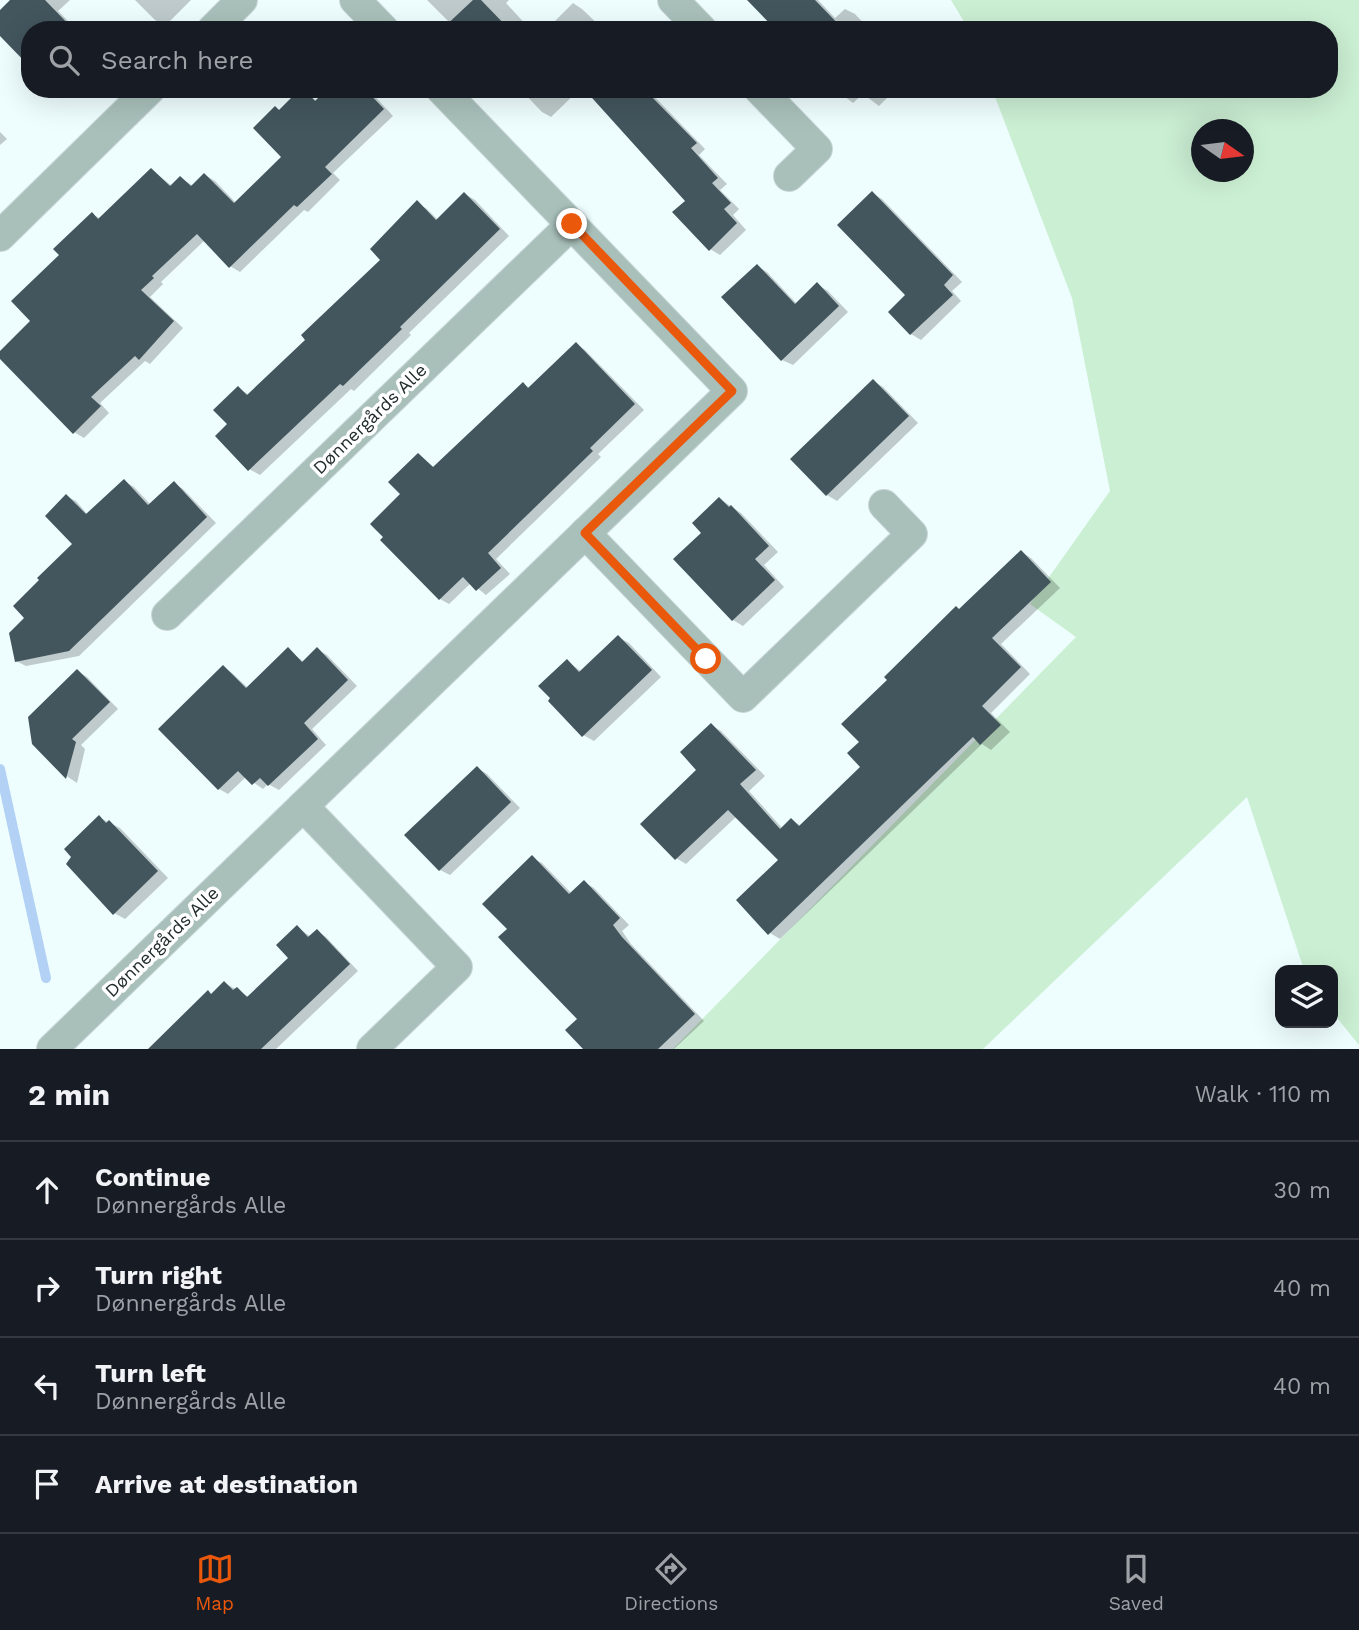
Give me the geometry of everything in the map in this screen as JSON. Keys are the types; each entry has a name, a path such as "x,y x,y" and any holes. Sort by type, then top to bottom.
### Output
{"street":[{"path":"221,21 242,0"},
{"path":"355,0 375,21"},
{"path":"673,0 693,21"},
{"path":"0,236 141,98"},
{"name":"Dønnergårds Alle","path":"51,1049 732,391 450,98"},
{"path":"768,98 817,149 789,176"},
{"name":"Dønnergårds Alle","path":"167,615 572,224"},
{"path":"585,533 743,697 912,534 884,505"},
{"path":"303,806 457,967 372,1049"}],"green space":[{"path":"951,0 1359,0 1359,1045 1338,1019 1338,965 1302,965 1247,797 983,1049 673,1049 1076,637 1030,604 1110,491 1072,298 995,98 1338,98 1338,21 964,21"}],"building":[{"path":"10,0 45,0 65,21 21,21 21,58 0,36 0,10"},
{"path":"473,0 481,0 501,21 451,21"},
{"path":"747,0 815,0 835,21 767,21"},
{"path":"291,98 312,98 315,101 318,98 374,98 384,109 325,167 332,174 297,207 294,205 229,268 197,234 152,276 154,278 141,290 174,321 139,360 135,356 91,397 101,406 73,434 0,359 0,351 30,321 11,301 59,255 53,249 92,212 98,219 151,168 170,186 180,176 191,186 204,173 234,203 281,157 253,128 275,106 279,110"},
{"path":"592,98 653,98 697,143 691,148 718,178 712,183 731,203 724,209 737,223 709,251 672,212 685,201"},
{"path":"872,191 953,275 944,285 953,295 910,335 888,312 905,295 837,225"},
{"path":"464,192 500,229 343,386 340,384 248,471 215,436 227,424 213,410 238,386 247,395 305,340 301,335 380,260 370,249 417,200 436,220"},
{"path":"757,264 795,304 817,282 839,306 781,361 721,297"},
{"path":"576,342 635,404 590,448 593,451 488,553 501,568 476,591 463,577 439,600 380,540 383,537 370,524 400,494 388,482 418,453 433,467 523,382 528,388"},
{"path":"873,379 909,416 826,496 790,459"},
{"path":"124,479 148,505 174,481 207,517 69,651 15,662 9,633 24,618 13,606 72,544 45,516 66,494 86,514"},
{"path":"719,497 729,507 731,505 769,546 755,559 775,580 732,621 673,559 701,533 692,523"},
{"path":"1021,550 1051,582 992,638 1021,667 982,706 1001,725 980,745 973,737 768,935 736,900 778,860 728,810 675,860 640,824 696,770 680,752 711,723 756,770 740,784 780,829 791,818 799,826 860,767 847,753 859,742 841,724 887,680 884,677 956,606 959,609"},
{"path":"618,635 652,670 582,737 548,701 550,698 538,686 567,659 579,672"},
{"path":"288,647 302,662 317,647 348,680 304,723 318,739 268,786 260,778 252,785 238,771 218,790 158,729 223,665 246,688"},
{"path":"77,669 110,702 72,739 76,742 66,779 32,744 28,717"},
{"path":"477,766 511,802 439,871 404,835"},
{"path":"99,815 106,823 109,820 158,871 113,915 66,864 71,857 64,849"},
{"path":"532,855 569,894 584,880 620,918 613,925 622,937 695,1014 658,1049 583,1049 565,1030 577,1019 498,937 507,929 482,904"},
{"path":"297,925 308,937 317,929 350,964 261,1049 148,1049 208,990 211,994 224,981 233,990 237,987 247,997 288,958 276,945"}],"waterway":[{"path":"0,769 46,978"}],"route":[{"path":"572,224 732,391 585,533 706,659"}]}
